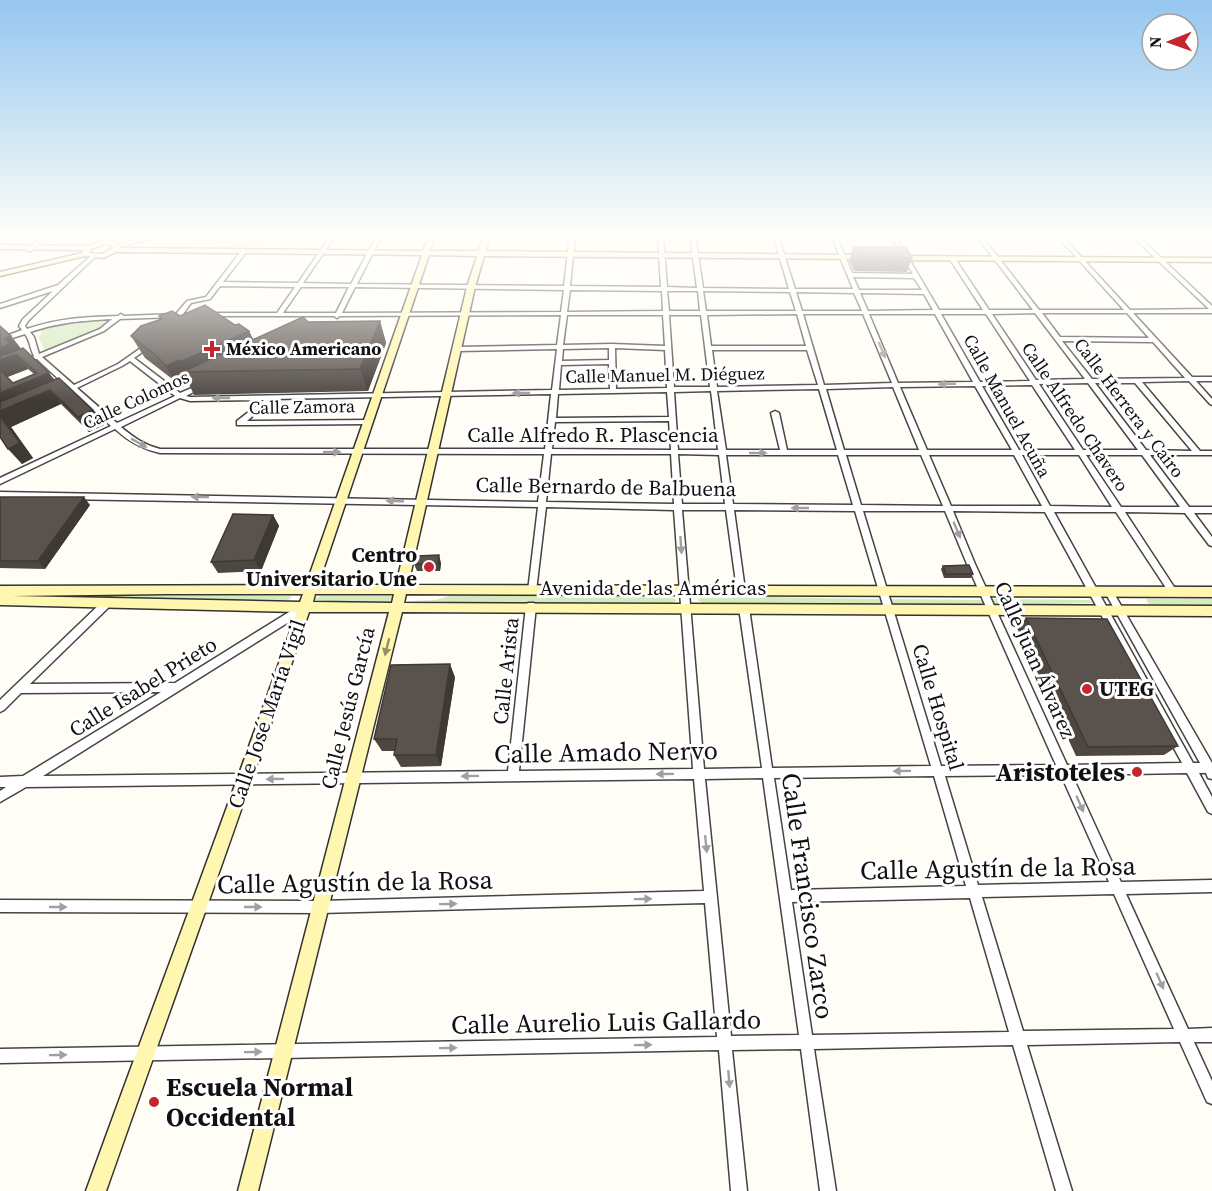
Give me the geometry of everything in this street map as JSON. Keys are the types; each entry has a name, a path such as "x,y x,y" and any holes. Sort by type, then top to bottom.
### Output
{"street":[{"path":"0,306 47,291"},
{"path":"25,330 22,326 23,322 56,291"},
{"path":"176,318 189,302 208,298 214,291"},
{"path":"279,315 295,291"},
{"path":"337,316 351,291"},
{"name":"Calle José María Vigil","path":"96,1191 197,908 246,779 412,291"},
{"name":"Calle Jesús García","path":"248,1191 423,501 470,291"},
{"name":"Calle Arista","path":"532,591 567,291"},
{"path":"664,291 699,774 739,1191"},
{"path":"700,291 741,590"},
{"path":"754,291 925,292"},
{"name":"Calle Hospital","path":"793,291 1064,1191"},
{"name":"Calle Juan Álvarez","path":"858,291 983,591 1212,1097"},
{"name":"Calle Alfredo Chavero","path":"973,291 1173,592"},
{"name":"Calle Herrera y Cairo","path":"1021,291 1212,543"},
{"path":"1110,291 1212,403"},
{"path":"1192,291 1212,310"},
{"name":"Calle Manuel Acuña","path":"925,292 1017,453 1212,808"},
{"path":"0,340 25,330 73,319 121,316 176,318 279,315 867,314 1212,310"},
{"path":"329,325 350,315"},
{"path":"28,360 102,330 121,316"},
{"name":"Calle Alfredo R. Plascencia","path":"25,330 31,337 33,351 38,357 130,439 148,448 170,453 1212,453"},
{"path":"63,392 130,359 156,339"},
{"path":"1058,339 1155,340"},
{"path":"458,350 612,346 668,348"},
{"path":"612,346 613,391"},
{"path":"709,348 811,348"},
{"path":"130,359 180,396"},
{"path":"558,363 612,362"},
{"name":"Calle Manuel M. Diéguez","path":"180,396 190,399 270,398 1212,379"},
{"path":"1136,380 1198,453"},
{"name":"Calle Colomos","path":"0,481 209,382"},
{"name":"Calle Zamora","path":"270,398 240,423 368,422"},
{"path":"775,413 784,453"},
{"path":"552,420 673,419"},
{"name":"Calle Bernardo de Balbuena","path":"0,495 341,499 678,507 1212,510"},
{"name":"Avenida de las Américas","path":"0,583 156,585 167,589"},
{"name":"Avenida de las Américas","path":"0,591 167,589 310,591 531,606 1212,610"},
{"name":"Avenida de las Américas","path":"0,600 305,607 399,598 532,591 1212,592"},
{"path":"1108,592 1211,770"},
{"path":"0,707 100,603"},
{"name":"Avenida de las Américas","path":"0,608 100,603"},
{"name":"Calle Arista","path":"513,776 531,606"},
{"name":"Calle Isabel Prieto","path":"0,797 305,607"},
{"name":"Calle Francisco Zarco","path":"744,608 828,1191"},
{"path":"19,689 176,687"},
{"name":"Calle Amado Nervo","path":"0,782 1065,769 1190,768 1211,770"},
{"name":"Calle Agustín de la Rosa","path":"785,896 1212,886"},
{"name":"Calle Agustín de la Rosa","path":"0,906 320,907 711,897"},
{"name":"Calle Aurelio Luis Gallardo","path":"0,1056 1212,1035"}],"green space":[{"path":"114,318 98,330 46,352 39,338 44,326"},
{"path":"452,595 670,597 677,600 671,604 407,601 436,600"},
{"path":"88,596 290,596 291,598 288,600 86,599"},
{"path":"321,596 393,596 395,599 391,602 318,602 315,599"},
{"path":"703,596 879,599 883,602 881,605 703,603 697,600"},
{"path":"890,599 985,600 987,606 893,605"},
{"path":"989,599 1089,600 1094,603 993,605"},
{"path":"1147,599 1212,599 1212,606 1152,606"}],"building":[{"path":"205,305 235,325 239,324 249,331 166,366 131,336 141,326 162,319 159,316 172,311 180,316"},
{"path":"303,317 308,322 380,321 360,369 182,372"},
{"path":"0,326 11,336 5,338 10,344 0,348"},
{"path":"23,348 49,373 0,393 0,370 13,383 37,373 16,354 0,360 0,356"},
{"path":"59,378 93,410 78,417 50,390 0,411 0,402"},
{"path":"0,416 20,443 8,449 0,437"},
{"path":"0,497 84,497 38,561 0,561"},
{"path":"233,514 273,515 254,560 211,562"},
{"path":"439,555 438,563 414,564 416,556"},
{"path":"969,565 973,574 946,574 943,566"},
{"name":"UTEG","path":"1026,618 1107,619 1178,746 1088,747"},
{"path":"450,664 436,755 394,755 397,739 374,739 391,665"}],"place":[{"name":"México Americano","path":"212,349"},
{"name":"Centro Universitario Une","path":"429,567"},
{"name":"UTEG","path":"1087,689"},
{"name":"Aristoteles","path":"1137,772"},
{"name":"Escuela Normal Occidental","path":"154,1102"}]}
